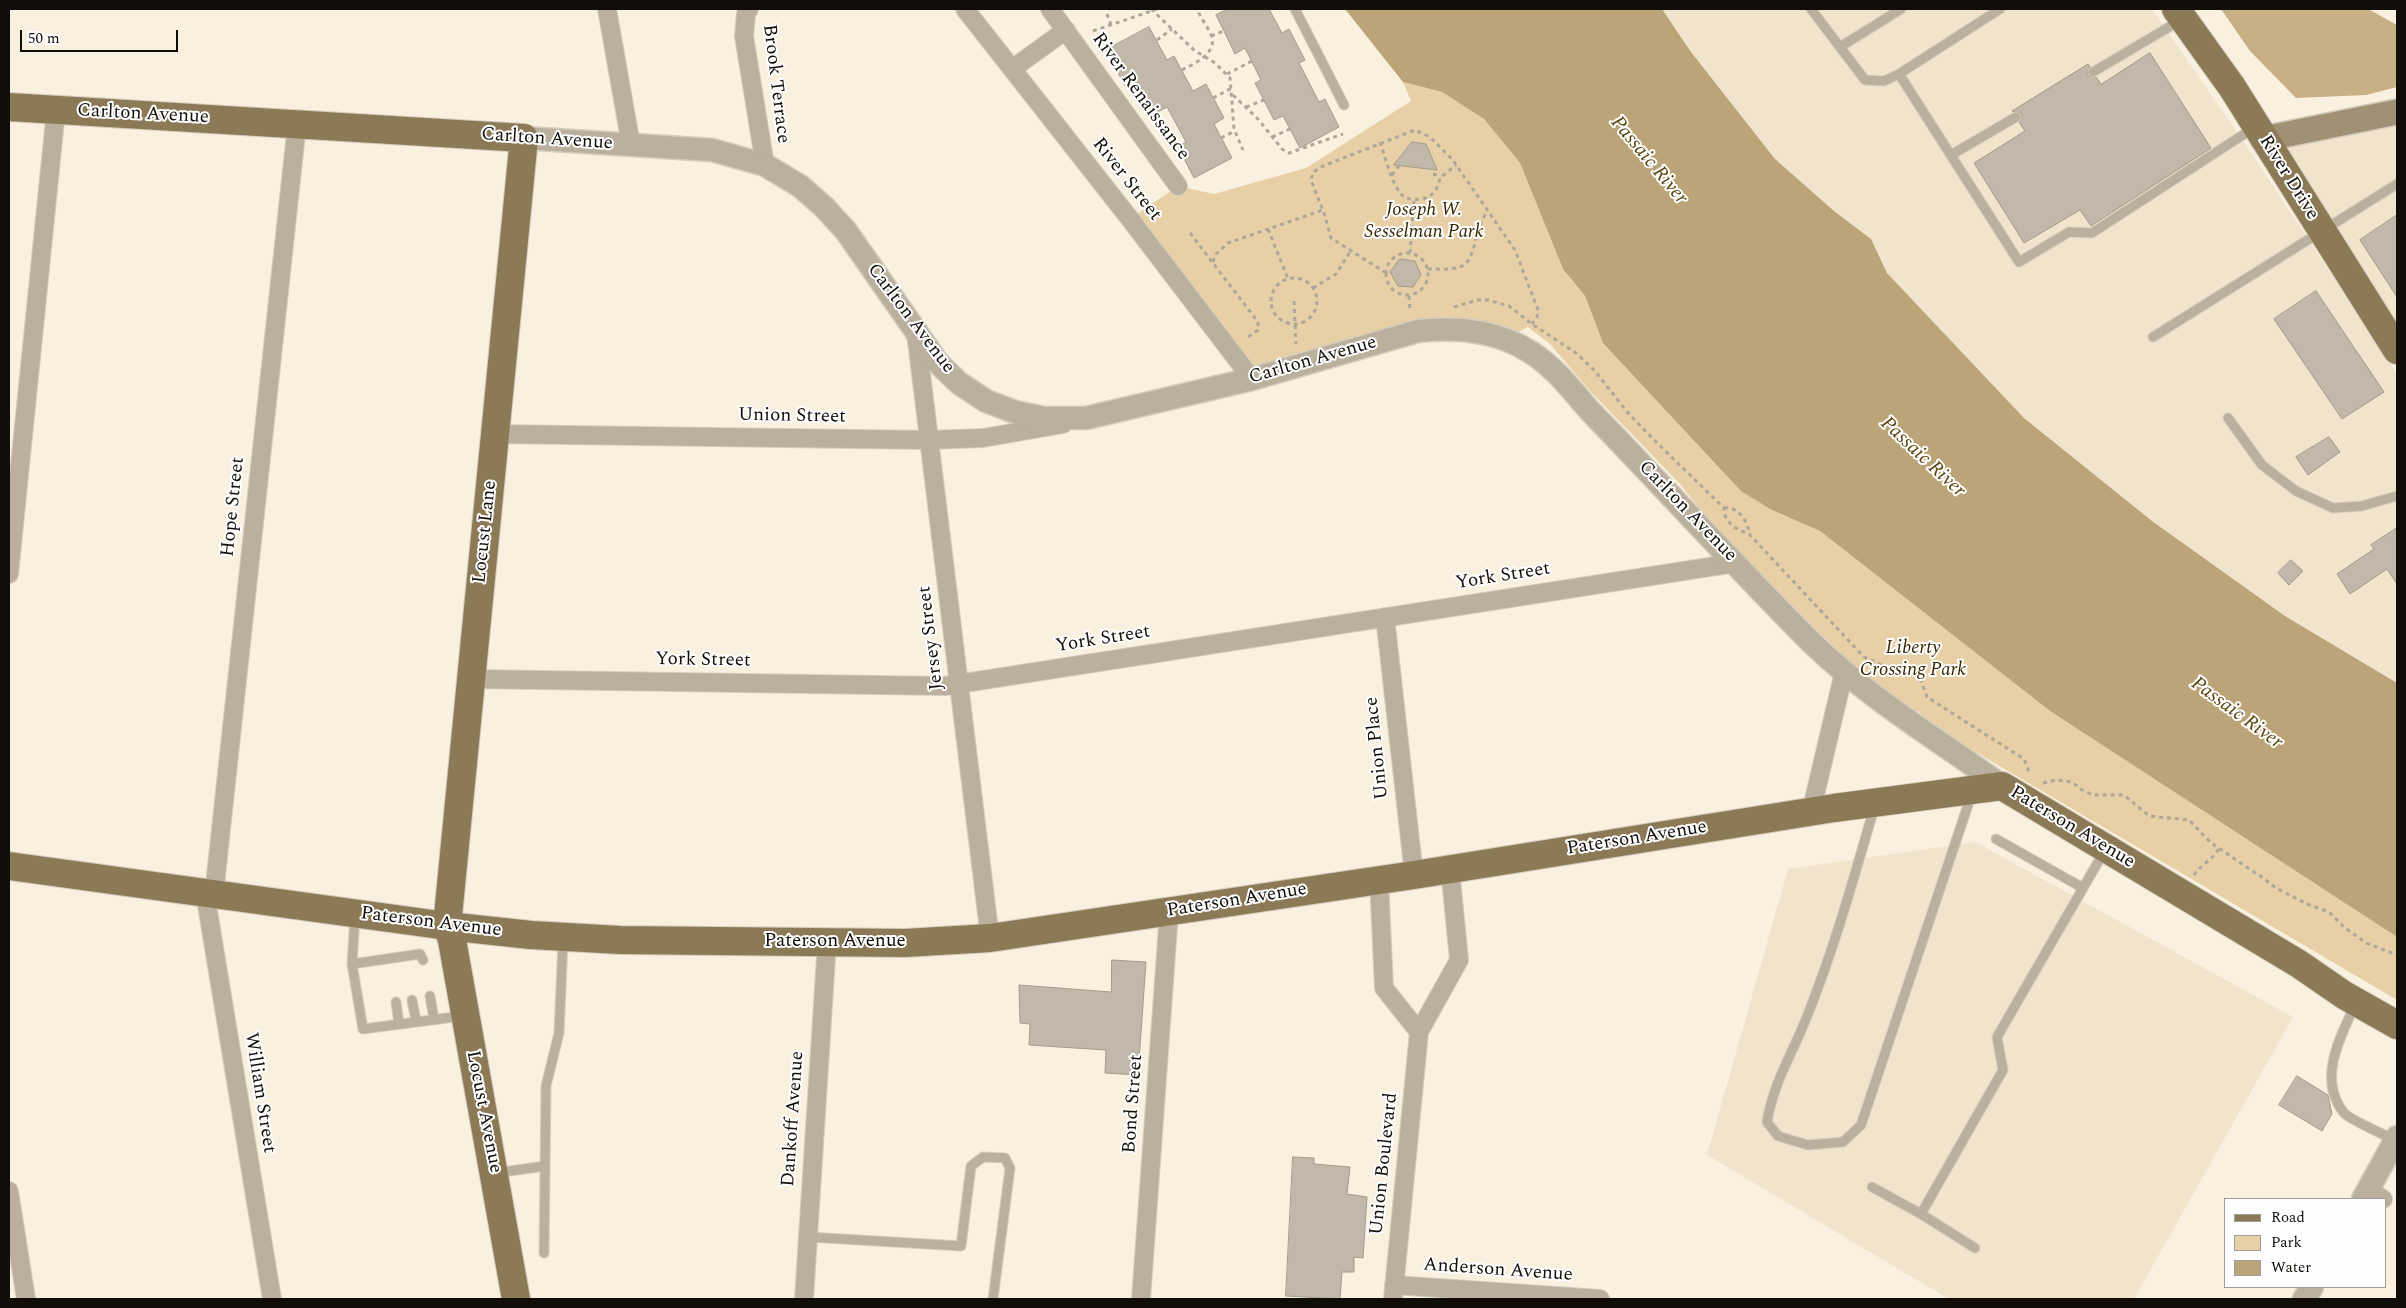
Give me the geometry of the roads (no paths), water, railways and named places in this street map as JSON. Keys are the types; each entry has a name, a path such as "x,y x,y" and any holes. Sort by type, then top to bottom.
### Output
{"main road":[{"name":"River Drive","path":"2180,14 2232,87 2397,350"},
{"name":"Carlton Avenue","path":"9,107 524,138"},
{"path":"2260,133 2397,112"},
{"name":"Locust Lane","path":"447,926 524,138"},
{"name":"Paterson Avenue","path":"9,866 447,926 531,935 563,935 620,940 905,943 990,938 1414,875 1876,802 2002,786 2299,964 2356,1002 2397,1025"},
{"name":"Locust Avenue","path":"447,926 452,940 464,1016 516,1299"}],"street":[{"path":"607,9 631,145"},
{"name":"Brook Terrace","path":"749,9 746,14 744,36 765,165"},
{"name":"River Street","path":"965,9 1130,219 1252,379"},
{"name":"River Renaissance","path":"1050,9 1178,186"},
{"path":"1012,69 1066,30"},
{"path":"9,574 56,110"},
{"name":"Hope Street","path":"210,894 297,124"},
{"name":"Carlton Avenue","path":"524,138 712,150 765,165 800,186 824,207 846,231 938,364 960,384 986,401 1016,412 1044,418 1086,418 1252,379 1418,331 1446,328 1477,331 1505,339 1530,352 1553,369 1735,563 1811,642 1844,672 1899,714 2002,786"},
{"name":"Jersey Street","path":"916,333 990,938"},
{"name":"Union Street","path":"495,434 929,440 983,438 1038,430 1086,418"},
{"name":"York Street","path":"472,679 945,686 1735,563"},
{"name":"Union Place","path":"1385,617 1414,875"},
{"path":"1811,812 1844,672"},
{"name":"Union Boulevard","path":"1393,1292 1419,1032 1459,960 1450,869"},
{"path":"1379,880 1384,988 1419,1032"},
{"name":"William Street","path":"210,894 272,1299"},
{"name":"Bond Street","path":"1141,1299 1169,912"},
{"name":"Dankoff Avenue","path":"804,1299 827,942"},
{"path":"2375,1197 2397,1140"},
{"path":"9,1191 26,1299"},
{"path":"2304,1299 2311,1288"},
{"name":"Anderson Avenue","path":"1393,1292 1600,1299"}],"lane":[{"path":"1295,9 1344,105"},
{"path":"1811,9 1865,80 1884,81 1899,74 2000,9"},
{"path":"1840,47 1902,9"},
{"path":"2093,72 2180,14"},
{"path":"1899,74 2019,262 2070,232 2092,233 2260,133"},
{"path":"1951,155 2016,117"},
{"path":"2153,337 2397,184"},
{"path":"2228,418 2262,465 2296,491 2333,508 2362,506 2397,496"},
{"path":"1876,802 1853,880 1806,1019 1771,1097 1767,1122 1778,1136 1808,1145 1843,1142 1861,1125 1973,790"},
{"path":"1996,839 2083,888"},
{"path":"1921,1214 2003,1070 1997,1038 2106,848"},
{"path":"355,913 352,964 363,1029 464,1016"},
{"path":"544,1253 546,1086 559,1033 563,935"},
{"path":"352,964 388,963 420,954 424,960"},
{"path":"430,996 434,1019"},
{"path":"412,1000 416,1021"},
{"path":"396,1002 399,1024"},
{"path":"2356,1002 2333,1056 2332,1088 2345,1114 2397,1140"},
{"path":"808,1237 961,1246 971,1166 983,1157 1005,1158 1010,1168 993,1299"},
{"path":"494,1173 545,1166"},
{"path":"1872,1187 1921,1214 1975,1248"}],"water":[{"name":"Passaic River","path":"1345,9 1662,9 1691,52 1775,159 1834,211 1871,239 1887,273 2024,418 2152,521 2285,616 2397,683 2397,937 2050,711 1820,531 1772,510 1741,491 1603,343 1585,296 1563,269 1520,163 1484,119 1442,92 1403,82"}],"park label":[{"name":"Joseph W. Sesselman Park","path":"1424,222"},
{"name":"Liberty Crossing Park","path":"1913,660"}]}
